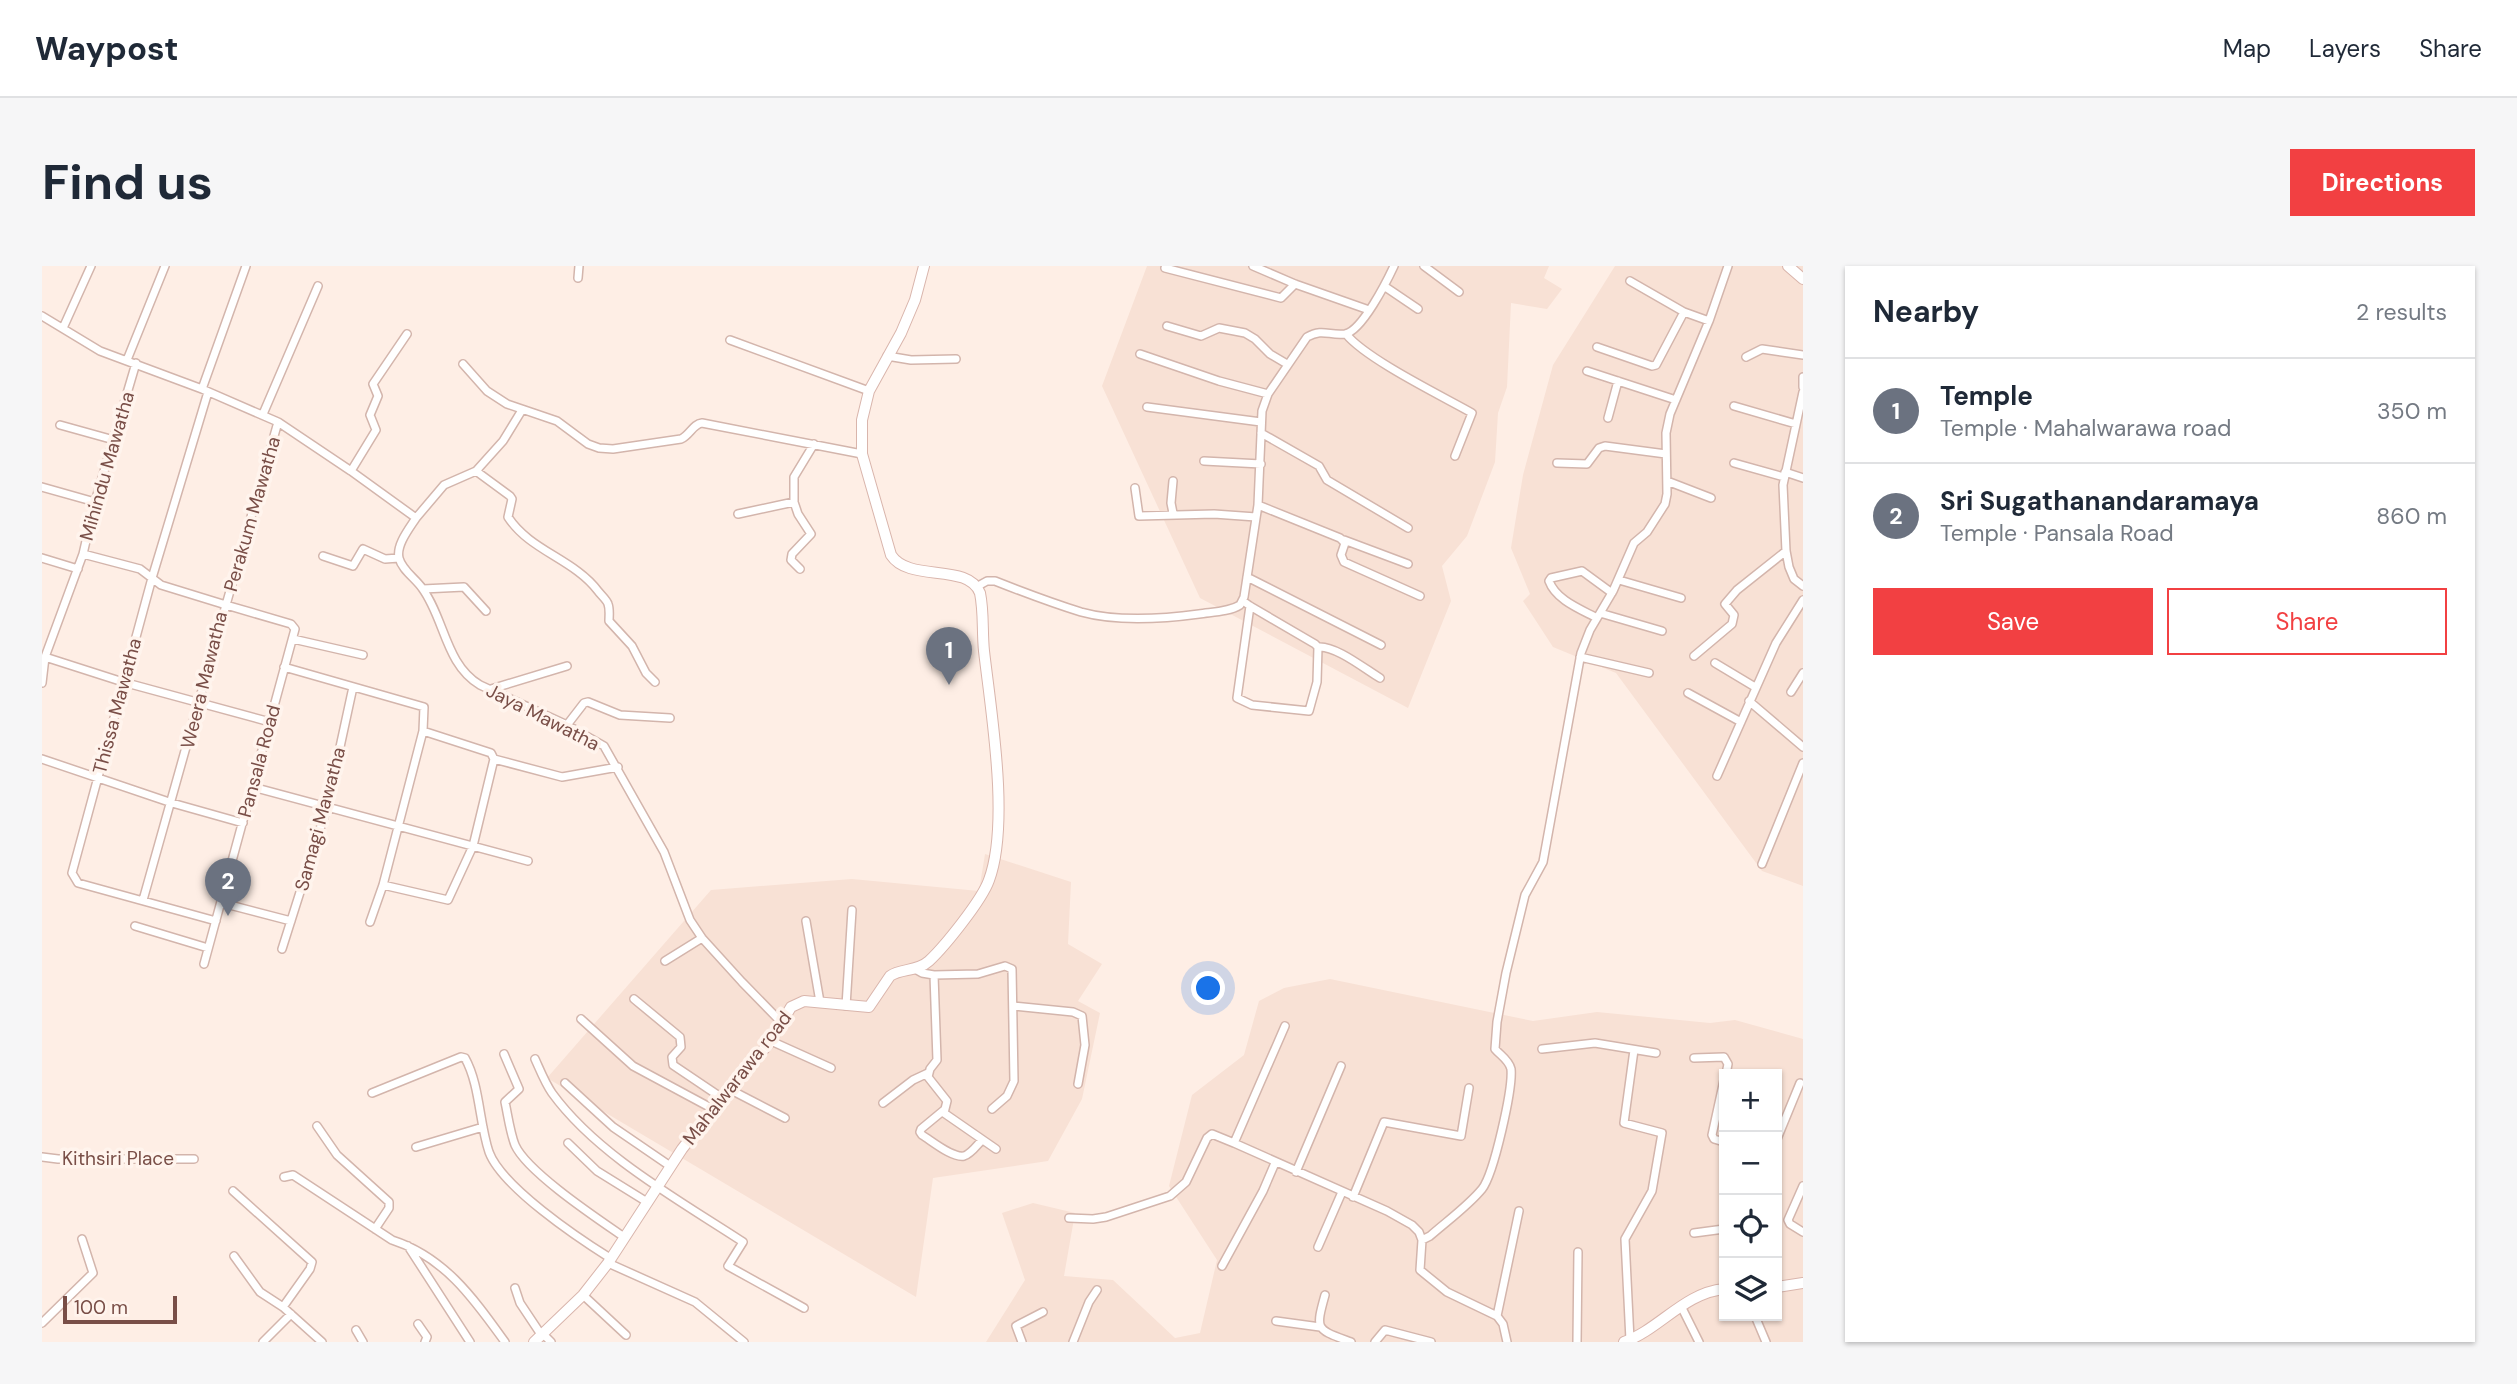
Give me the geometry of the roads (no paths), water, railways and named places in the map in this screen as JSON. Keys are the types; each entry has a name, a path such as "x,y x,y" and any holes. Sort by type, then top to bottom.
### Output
{"street":[{"path":"63,328 91,266"},
{"path":"127,360 165,266"},
{"name":"Thissa Mawatha","path":"216,920 78,883 74,879 73,869 122,682 205,390 246,266"},
{"path":"578,278 579,266"},
{"path":"924,266 915,299 869,391 862,420 862,454 891,555 896,562 909,569 967,579 978,586 987,581 995,581 1083,613 1113,617 1145,618 1194,614 1232,609 1246,604 1318,647 1326,647 1339,653 1380,678"},
{"path":"1253,266 1369,310"},
{"path":"1346,334 1359,325 1394,266"},
{"path":"1424,266 1459,292"},
{"path":"1422,1240 1430,1236 1482,1189 1495,1156 1511,1073 1508,1062 1495,1048 1496,1023 1525,895 1544,862 1580,657 1584,643 1619,579 1634,543 1647,532 1665,504 1667,426 1728,266"},
{"path":"1788,266 1803,279"},
{"path":"1166,268 1282,298 1295,284"},
{"path":"1630,281 1684,312 1709,321"},
{"path":"263,414 318,286"},
{"path":"1384,286 1418,309"},
{"path":"1597,347 1652,366 1656,365 1684,312"},
{"path":"42,316 100,351 205,390 278,422 416,518"},
{"path":"1167,326 1200,336 1219,328 1245,333 1287,364"},
{"path":"1318,647 1317,682 1309,711 1252,705 1239,701 1237,695 1247,577 1258,505 1261,422 1268,394 1300,345 1316,332 1346,334 1381,361 1472,413 1455,456"},
{"path":"351,471 376,430 370,415 378,396 373,384 407,334"},
{"path":"730,340 869,391"},
{"path":"1746,357 1762,349 1803,355"},
{"path":"1140,354 1219,381 1268,394"},
{"path":"887,356 911,360 956,359"},
{"name":"Mihindu Mawatha","path":"42,683 45,657 83,554 95,502 136,363"},
{"path":"463,364 487,391 507,404 557,421 588,444 599,448 613,449 681,439 688,435 696,424 702,423 862,454"},
{"path":"1587,371 1676,400"},
{"path":"1803,380 1803,387"},
{"path":"1608,418 1618,381"},
{"path":"1803,392 1785,475 1786,551 1790,572 1803,586"},
{"path":"1734,406 1796,425"},
{"path":"1147,407 1261,422"},
{"path":"323,556 353,566 363,549 385,559 399,558 401,543 416,518 444,485 476,471 503,441 522,410"},
{"name":"Perakum Mawatha","path":"226,605 278,422"},
{"path":"60,425 114,440"},
{"path":"1261,433 1319,466 1327,480 1408,528"},
{"path":"800,569 791,560 792,554 811,534 794,502 794,477 814,444"},
{"path":"1557,463 1587,464 1599,448 1605,446 1665,454"},
{"path":"1204,461 1261,464"},
{"path":"1734,463 1803,478"},
{"path":"476,471 510,496 512,499 508,517 517,528 546,552 581,571 592,583 608,604 609,621 632,646 646,673 655,682"},
{"path":"1173,481 1173,513"},
{"path":"1667,481 1711,498"},
{"path":"42,487 95,502"},
{"path":"1135,488 1139,516 1173,513 1256,517"},
{"path":"738,514 794,502"},
{"path":"1258,505 1408,564"},
{"path":"1344,540 1341,558 1344,562 1420,596"},
{"path":"1694,656 1732,624 1734,615 1725,604 1737,590 1786,551"},
{"name":"Weera Mawatha","path":"83,554 140,569 161,585 226,605 143,900"},
{"path":"42,558 78,569"},
{"name":"Jaya Mawatha","path":"399,558 423,589 458,665 472,680 600,742 618,767 664,852 690,920 702,938 782,1023"},
{"path":"1612,593 1582,571 1551,578 1549,581 1549,585 1564,600 1598,616 1662,631"},
{"path":"1247,577 1381,645"},
{"path":"1619,579 1681,598"},
{"name":"Mahalwarawa road","path":"543,1338 583,1295 670,1166 725,1093 771,1041 797,1003 804,1001 869,1007 894,972 915,969 928,962 979,898 989,880 997,849 997,787 978,586"},
{"path":"423,589 464,587 486,611"},
{"path":"1717,776 1776,643 1803,600"},
{"path":"226,605 291,624 295,629 293,639 363,655"},
{"name":"Pansala Road","path":"204,964 293,639"},
{"path":"45,657 122,682 270,722"},
{"path":"1580,657 1649,673"},
{"path":"1714,663 1755,687"},
{"path":"491,690 567,666"},
{"path":"285,667 424,707 424,731 383,885 370,922"},
{"path":"1791,692 1803,673"},
{"name":"Samagi Mawatha","path":"282,949 327,807 354,687"},
{"path":"1688,693 1741,722"},
{"path":"1749,701 1803,747"},
{"path":"567,725 584,703 588,702 620,715 670,718"},
{"path":"383,885 448,900 473,846 494,759 486,750 424,731"},
{"path":"42,759 172,803 243,823"},
{"path":"494,759 537,772 562,776 618,767"},
{"path":"1762,864 1803,763"},
{"path":"253,787 528,861"},
{"path":"222,903 291,921"},
{"path":"846,1006 852,910"},
{"path":"806,921 820,1002"},
{"path":"135,926 208,948"},
{"path":"665,961 702,938"},
{"path":"915,969 922,974 934,975 978,974 1009,967 1013,973 1014,1081 1007,1096 992,1109"},
{"path":"883,1103 913,1080 928,1073 937,1060 934,975"},
{"path":"634,999 680,1037 681,1046 671,1057 673,1065 725,1093 785,1118"},
{"path":"1014,1006 1073,1012 1082,1016 1085,1045 1077,1084"},
{"path":"581,1020 633,1066 713,1109"},
{"path":"1234,1143 1285,1026"},
{"path":"771,1041 831,1068"},
{"path":"1542,1049 1595,1043 1657,1053"},
{"path":"1627,1341 1625,1239 1652,1191 1662,1133 1625,1123 1634,1050"},
{"path":"504,1054 519,1089 505,1102 515,1144 521,1154 569,1198 624,1237"},
{"path":"372,1093 463,1057 467,1061 473,1081 490,1154 517,1187 609,1260 695,1301 744,1342"},
{"path":"1694,1058 1724,1057 1728,1064 1727,1069"},
{"path":"535,1059 550,1091 588,1135 657,1186 743,1242 728,1266 804,1308"},
{"path":"1296,1172 1341,1066"},
{"path":"928,1073 930,1080 947,1101 945,1116 996,1149"},
{"path":"565,1083 613,1127 670,1166"},
{"path":"1780,1132 1800,1083"},
{"path":"1353,1197 1384,1122 1461,1136 1469,1088"},
{"path":"1719,1103 1712,1135 1719,1140"},
{"path":"944,1110 921,1129 922,1135 956,1155 964,1156 982,1140"},
{"path":"317,1126 337,1155 389,1202 389,1208 375,1229"},
{"path":"416,1147 483,1128"},
{"path":"1069,1218 1106,1217 1170,1196 1186,1182 1208,1138 1212,1134 1219,1135 1402,1219 1419,1232 1422,1240 1420,1270 1447,1292 1497,1316 1503,1324 1507,1342"},
{"path":"568,1143 597,1171 647,1202"},
{"name":"Kithsiri Place","path":"42,1157 194,1159"},
{"path":"1222,1266 1264,1191 1275,1163"},
{"path":"284,1177 293,1175 392,1240 432,1259 470,1293 505,1342"},
{"path":"1803,1186 1788,1220 1803,1232"},
{"path":"233,1191 312,1262 310,1269 283,1307"},
{"path":"1318,1247 1342,1192"},
{"path":"1497,1316 1519,1211"},
{"path":"1694,1233 1719,1229"},
{"path":"42,1323 93,1273 82,1239"},
{"path":"407,1245 470,1342"},
{"path":"1577,1342 1578,1252"},
{"path":"234,1256 260,1292 283,1307 322,1342"},
{"path":"1782,1286 1803,1283"},
{"path":"515,1288 520,1303 543,1338"},
{"path":"1073,1342 1088,1302 1097,1290"},
{"path":"1627,1341 1681,1306 1719,1290"},
{"path":"583,1295 626,1335"},
{"path":"1325,1295 1319,1317 1320,1327 1324,1332 1350,1342"},
{"path":"1681,1306 1699,1342"},
{"path":"1021,1342 1016,1326 1043,1312"},
{"path":"263,1342 291,1314"},
{"path":"1276,1321 1320,1327"},
{"path":"1757,1321 1766,1342"},
{"path":"418,1324 427,1337 425,1342"},
{"path":"1375,1342 1385,1330 1431,1342"},
{"path":"356,1331 363,1342"}],"place":[{"name":"Temple","path":"949,685"},
{"name":"Sri Sugathanandaramaya","path":"228,916"}]}
